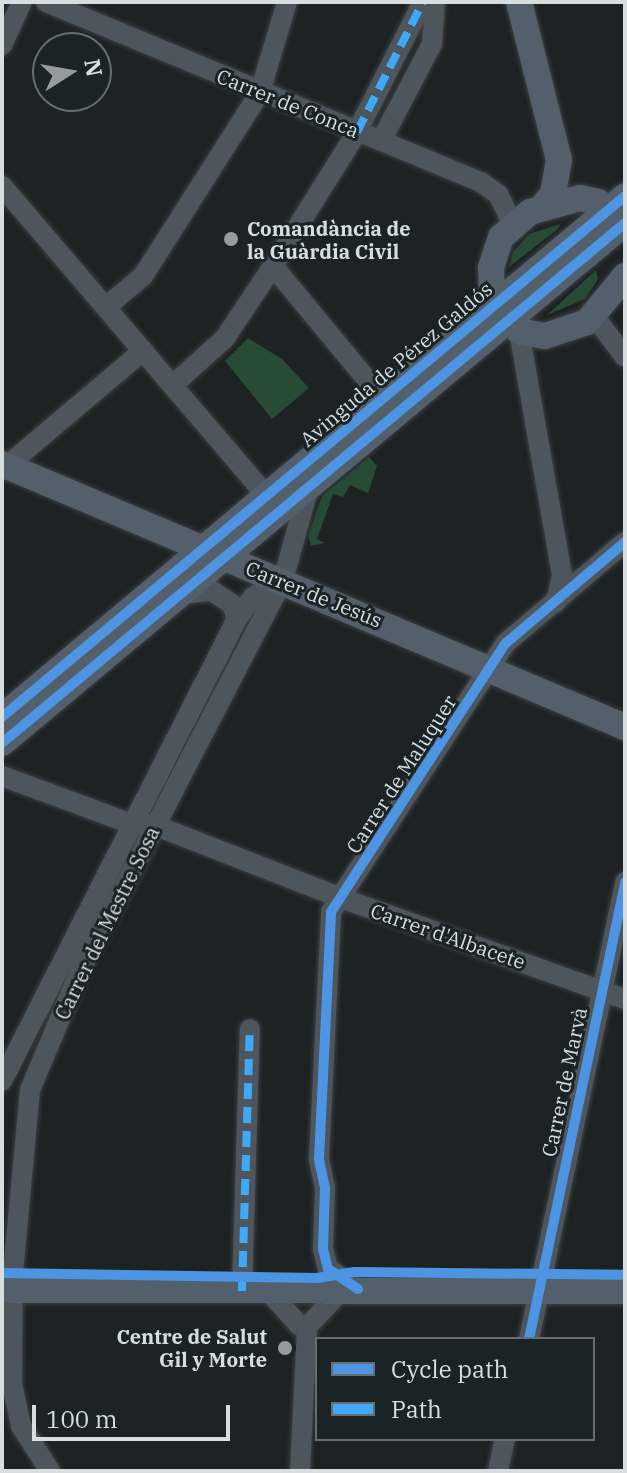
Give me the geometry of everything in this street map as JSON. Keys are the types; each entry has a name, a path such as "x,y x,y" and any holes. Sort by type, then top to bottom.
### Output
{"main road":[{"path":"506,230 543,206 553,194 559,160 519,2"},
{"path":"534,2 575,168 617,213"},
{"path":"543,206 568,199 617,213"},
{"name":"Avinguda de Pérez Galdós","path":"215,553 309,486 508,318 617,213"},
{"name":"Avinguda de Pérez Galdós","path":"506,230 491,268 508,318"},
{"name":"Avinguda de Pérez Galdós","path":"466,329 482,268 506,230"},
{"path":"508,318 556,334 594,316 625,276"},
{"name":"Avinguda de Pérez Galdós","path":"215,553 267,496 466,329 508,318"},
{"name":"Carrer de Jesús","path":"4,467 283,580 625,727"},
{"path":"2,743 181,594 215,553"},
{"path":"2,717 215,553"},
{"path":"7,1290 536,1290 623,1293"}],"street":[{"path":"2,45 22,2"},
{"path":"106,307 143,276 260,92 287,2"},
{"path":"174,384 225,338 273,266 357,132 423,2"},
{"path":"381,141 432,44 435,2"},
{"name":"Carrer de Conca","path":"60,5 491,188 506,230"},
{"path":"2,186 267,496"},
{"path":"273,266 383,399"},
{"path":"594,316 625,357"},
{"path":"508,318 562,576 555,603"},
{"path":"4,467 143,351"},
{"name":"Carrer del Mestre Sosa","path":"50,1471 28,1443 14,1404 7,1290 19,1175 34,1081 80,971 283,580 309,486"},
{"name":"Carrer de Maluquer","path":"349,1290 324,1261 325,1188 319,1159 331,912 492,669 506,643 625,542"},
{"name":"Carrer del Mestre Sosa","path":"4,1076 129,823 237,619 259,592 283,580"},
{"name":"Carrer de Jesús","path":"181,594 212,591 232,604 237,619"},
{"name":"Carrer d'Albacete","path":"2,776 129,823 154,825 341,898 625,999"},
{"name":"Carrer de Marvà","path":"529,1337 536,1290 625,884"},
{"path":"242,1291 250,1029"},
{"path":"21,1043 46,1052"},
{"path":"4,1076 34,1081"},
{"path":"300,1471 307,1327 349,1290"},
{"path":"269,1292 307,1327"},
{"path":"498,1471 505,1441"}],"green space":[{"path":"560,224 559,228 509,267 513,252 529,234"},
{"path":"596,270 598,279 585,299 547,315"},
{"path":"248,338 282,359 309,388 272,419 225,361"},
{"path":"369,457 377,466 368,493 350,485 343,497 333,494 317,539 325,543 311,546 308,535 322,496"}],"marked path":[{"path":"357,132 423,2"},
{"path":"242,1291 250,1029"}],"cycle path":[{"path":"2,717 625,196"},
{"path":"2,743 625,223"},
{"path":"358,1289 328,1269 323,1249 325,1188 319,1159 331,912 506,643 625,542"},
{"path":"529,1337 625,882"},
{"path":"2,1273 317,1278 355,1272 625,1275"}],"place":[{"name":"Comandància de la Guàrdia Civil","path":"231,239"},
{"name":"Centre de Salut Gil y Morte","path":"285,1348"}]}
